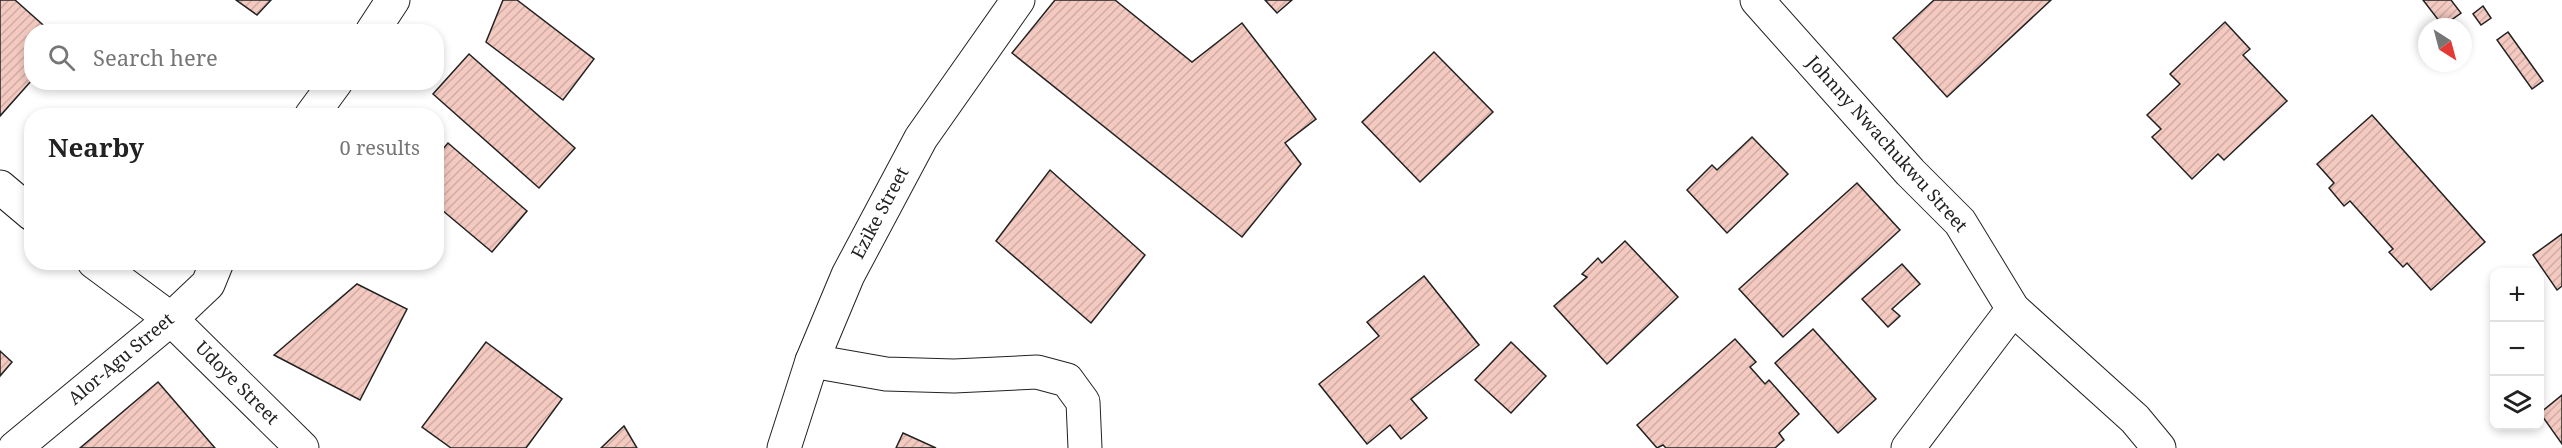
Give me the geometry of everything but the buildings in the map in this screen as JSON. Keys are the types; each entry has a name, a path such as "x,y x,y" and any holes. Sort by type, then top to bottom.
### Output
{"street":[{"path":"377,24 393,0"},
{"name":"Ezike Street","path":"784,448 812,361 848,275 921,138 1018,0"},
{"name":"Johnny Nwachukwu Street","path":"1757,0 1910,172 1960,222 2013,309 2136,419 2159,448"},
{"path":"317,108 330,90"},
{"path":"0,187 24,207"},
{"name":"Udoye Street","path":"105,270 171,319 302,448"},
{"name":"Alor-Agu Street","path":"15,448 171,319 208,284 214,270"},
{"path":"1908,448 2013,309"},
{"path":"812,361 886,374 954,376 1037,372 1067,380 1083,402 1085,448"}]}
